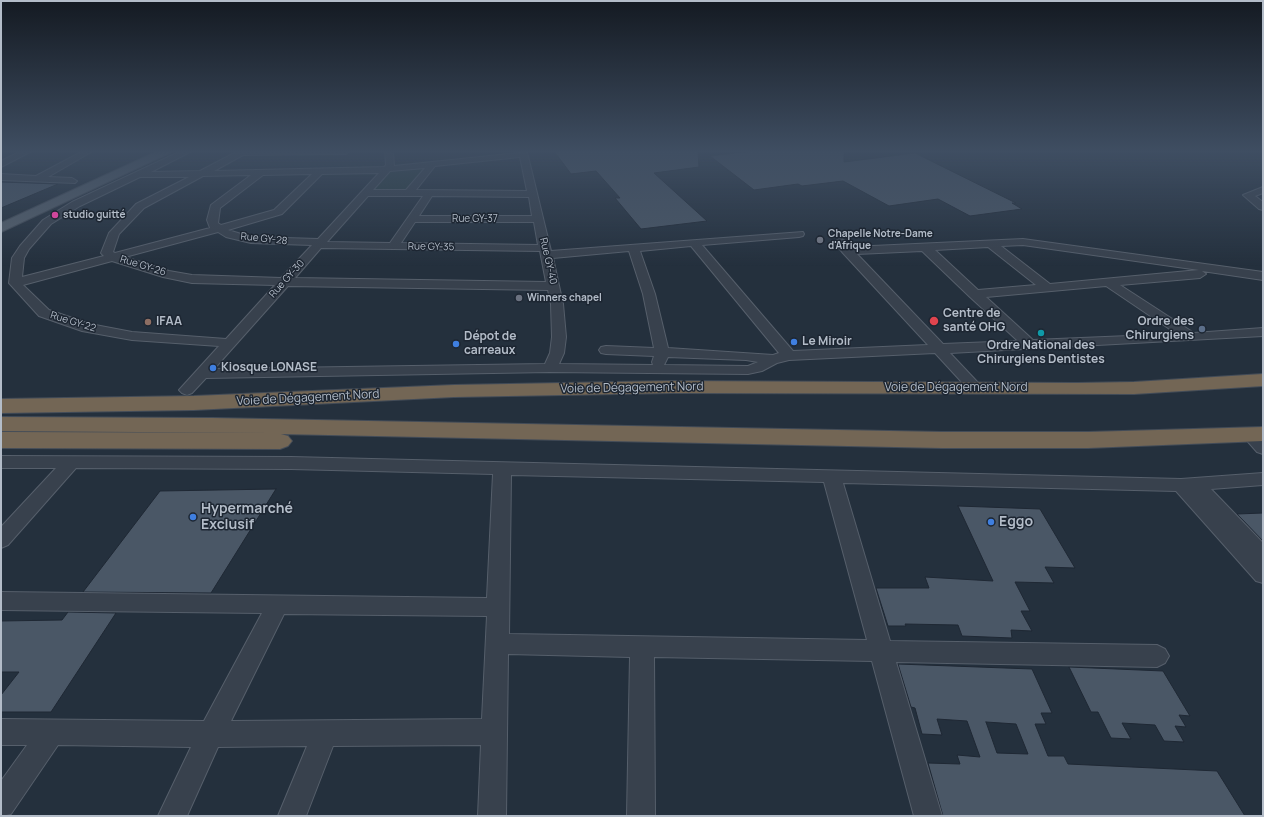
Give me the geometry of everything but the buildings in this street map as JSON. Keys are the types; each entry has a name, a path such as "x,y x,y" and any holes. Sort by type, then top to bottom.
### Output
{"highway":[{"name":"Voie de Dégagement Nord","path":"1,406 155,405 454,391 672,387 1134,388 1263,380"},
{"path":"1,392 187,390 347,383 487,382 629,384 672,387"},
{"name":"Voie de Dégagement Nord","path":"1,424 312,427 605,434 1034,440 1259,439"},
{"path":"1,440 223,442 525,438 605,434"}],"main road":[{"path":"44,193 53,189"},
{"path":"1,228 85,189"}],"street":[{"path":"106,189 76,204 47,222 24,248 18,258 15,283 115,258 278,212 301,189"},
{"name":"Rue GY-26","path":"172,189 140,206 126,219 114,233 107,253 115,258 152,270 192,279 284,282 553,286"},
{"path":"218,229 212,220 216,207 239,189"},
{"name":"Rue GY-30","path":"187,390 368,189"},
{"path":"409,194 413,189"},
{"name":"Rue GY-40","path":"532,189 557,304 559,337 557,353 550,368"},
{"path":"1263,190 1248,196 1263,207"},
{"path":"365,193 533,194"},
{"path":"393,246 429,194"},
{"name":"Rue GY-37","path":"412,219 538,219"},
{"name":"Rue GY-28","path":"218,229 230,235 251,240 319,244"},
{"name":"Rue GY-35","path":"319,244 545,252 634,248 799,234"},
{"path":"975,388 844,246 926,248 1023,242 1263,276"},
{"path":"694,243 789,356"},
{"path":"992,245 1047,287"},
{"path":"634,248 649,294 662,353 658,368"},
{"path":"926,248 1030,345"},
{"path":"974,294 1228,271"},
{"path":"1108,282 1190,337"},
{"name":"Rue GY-22","path":"15,283 44,313 87,328 132,336 229,343"},
{"path":"606,350 746,356 773,359 789,356 939,350 1263,332"},
{"path":"201,374 550,368 748,370 757,368 773,359"},
{"path":"1,462 291,463 1188,485 1263,478"},
{"path":"1,540 71,463"},
{"path":"492,816 502,469"},
{"path":"832,477 928,816"},
{"path":"1188,485 1262,553"},
{"path":"1188,485 1263,576"},
{"path":"1,601 498,607"},
{"path":"172,816 278,604"},
{"path":"497,644 1157,656"},
{"path":"641,816 642,647"},
{"path":"1,732 212,734 494,732"},
{"path":"1,804 52,732"},
{"path":"292,816 325,733"}],"green space":[{"path":"375,189 409,189 401,191"}],"place":[{"name":"studio guitté","path":"55,215"},
{"name":"Chapelle Notre-Dame d'Afrique","path":"820,240"},
{"name":"Winners chapel","path":"519,298"},
{"name":"Centre de santé OHG","path":"934,321"},
{"name":"IFAA","path":"148,322"},
{"name":"Ordre des Chirurgiens","path":"1202,329"},
{"name":"Ordre National des Chirurgiens Dentistes","path":"1041,333"},
{"name":"Le Miroir","path":"794,342"},
{"name":"Dépot de carreaux","path":"456,344"},
{"name":"Kiosque LONASE","path":"213,368"},
{"name":"Hypermarché Exclusif","path":"193,517"},
{"name":"Eggo","path":"991,522"}]}
